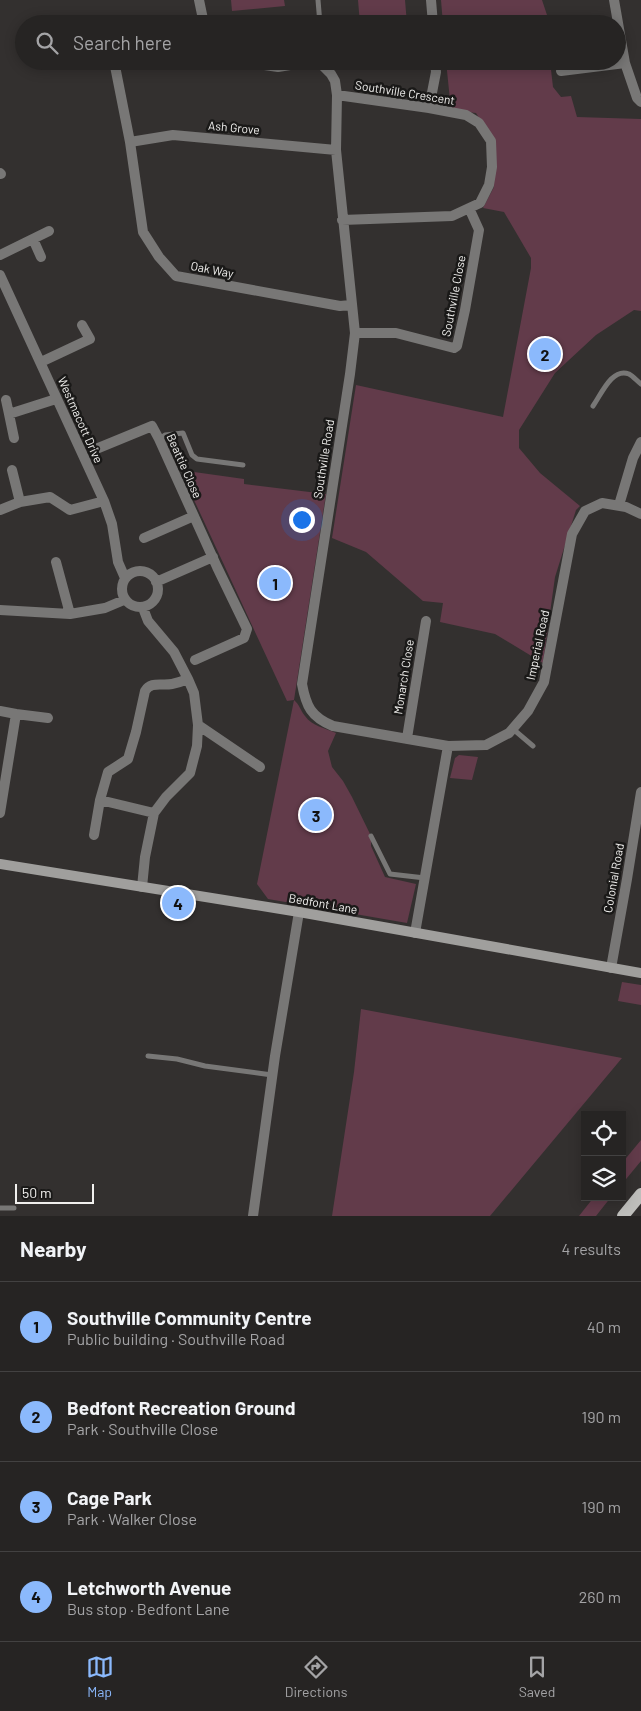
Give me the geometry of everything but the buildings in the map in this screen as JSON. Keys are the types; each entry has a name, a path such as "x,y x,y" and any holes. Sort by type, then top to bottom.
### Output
{"main road":[{"name":"Bedfont Lane","path":"0,864 299,912 641,973"},
{"path":"623,1216 641,1194"}],"street":[{"path":"200,0 202,15"},
{"path":"431,0 432,15"},
{"path":"614,0 616,15"},
{"path":"626,68 641,102"},
{"name":"Oak Way","path":"116,70 130,142 143,232 159,257 176,276 340,306 351,305"},
{"path":"328,70 335,81 337,95"},
{"path":"429,108 436,70"},
{"path":"561,71 569,70"},
{"name":"Southville Crescent","path":"337,95 466,115 478,122 491,141 492,167 489,185 480,203 452,216 342,220"},
{"name":"Southville Road","path":"337,95 336,150 355,333 302,684 305,701 312,712 322,721 333,726 448,746"},
{"name":"Ash Grove","path":"130,142 173,135 336,150"},
{"name":"Southville Close","path":"355,333 396,333 454,348 457,346 466,310 479,230 469,208"},
{"path":"0,255 49,231"},
{"path":"33,239 41,257"},
{"name":"Westmacott Drive","path":"0,275 104,501 112,524 118,562 125,578"},
{"path":"41,362 90,339 82,325"},
{"path":"9,414 56,399"},
{"path":"6,400 14,438"},
{"name":"Beattie Close","path":"96,449 152,426 159,439 247,629 244,638 195,660"},
{"path":"618,505 633,458 641,442"},
{"path":"12,470 20,502"},
{"path":"0,510 20,502 50,497 70,510 104,501"},
{"name":"Imperial Road","path":"448,746 486,745 509,733 528,711 544,682 572,534 585,511 602,503 618,505 641,514"},
{"name":"Beattie Close","path":"144,538 194,516"},
{"path":"156,582 213,558"},
{"path":"56,562 70,614"},
{"path":"136,571 148,573 158,587 156,598 148,606 142,608 132,606 124,600 121,589 125,578 136,571"},
{"path":"0,610 70,614 105,608 124,600"},
{"path":"142,608 148,621 174,652 188,679 194,693 198,725 190,773 166,797 154,813 145,857 142,887"},
{"name":"Monarch Close","path":"406,738 426,620"},
{"path":"94,835 100,800 108,772 128,759 145,691 148,686 172,684 188,679"},
{"path":"0,711 48,718"},
{"path":"0,813 16,714"},
{"path":"198,725 260,767"},
{"path":"415,933 448,746"},
{"name":"Colonial Road","path":"611,968 641,794"},
{"path":"100,800 154,813"},
{"path":"253,1216 272,1075 299,912"}],"lane":[{"path":"318,0 319,15"},
{"path":"593,406 615,375 622,372 630,374 641,384"},
{"path":"159,439 165,435 184,433 192,455 197,459 243,465"},
{"path":"513,728 533,746"},
{"path":"371,836 390,874 425,878"},
{"path":"148,1056 272,1075"},
{"path":"0,1208 14,1208"}],"shaded area":[{"path":"231,0 284,0 285,6 232,11"},
{"path":"358,0 405,0 406,15 359,15"},
{"path":"441,0 542,0 547,15 442,15"},
{"path":"447,70 551,70 553,87 561,97 571,96 577,117 641,119 641,311 634,310 596,335 555,373 519,430 519,448 540,473 580,506 576,510 555,577 543,663 495,634 440,622 443,603 423,601 366,552 332,538 356,385 503,417 531,268 531,258 504,212 483,208 494,187 495,144 476,113 451,110"},
{"path":"187,471 244,479 244,484 326,494 294,700 287,701 182,474"},
{"path":"294,700 311,722 336,733 328,751 332,767 343,781 371,836 371,846 385,877 416,884 407,923 268,899 257,884"},
{"path":"459,755 478,757 472,780 450,778 455,758"},
{"path":"622,982 641,985 641,1005 618,1001"},
{"path":"361,1009 622,1058 490,1216 332,1216 354,1072"},
{"path":"641,1140 641,1161 626,1179 626,1158"},
{"path":"591,1201 608,1201 596,1216 579,1216"}],"place":[{"name":"Bedfont Recreation Ground","path":"545,354"},
{"name":"Southville Community Centre","path":"275,583"},
{"name":"Cage Park","path":"316,815"},
{"name":"Letchworth Avenue","path":"178,903"}]}
